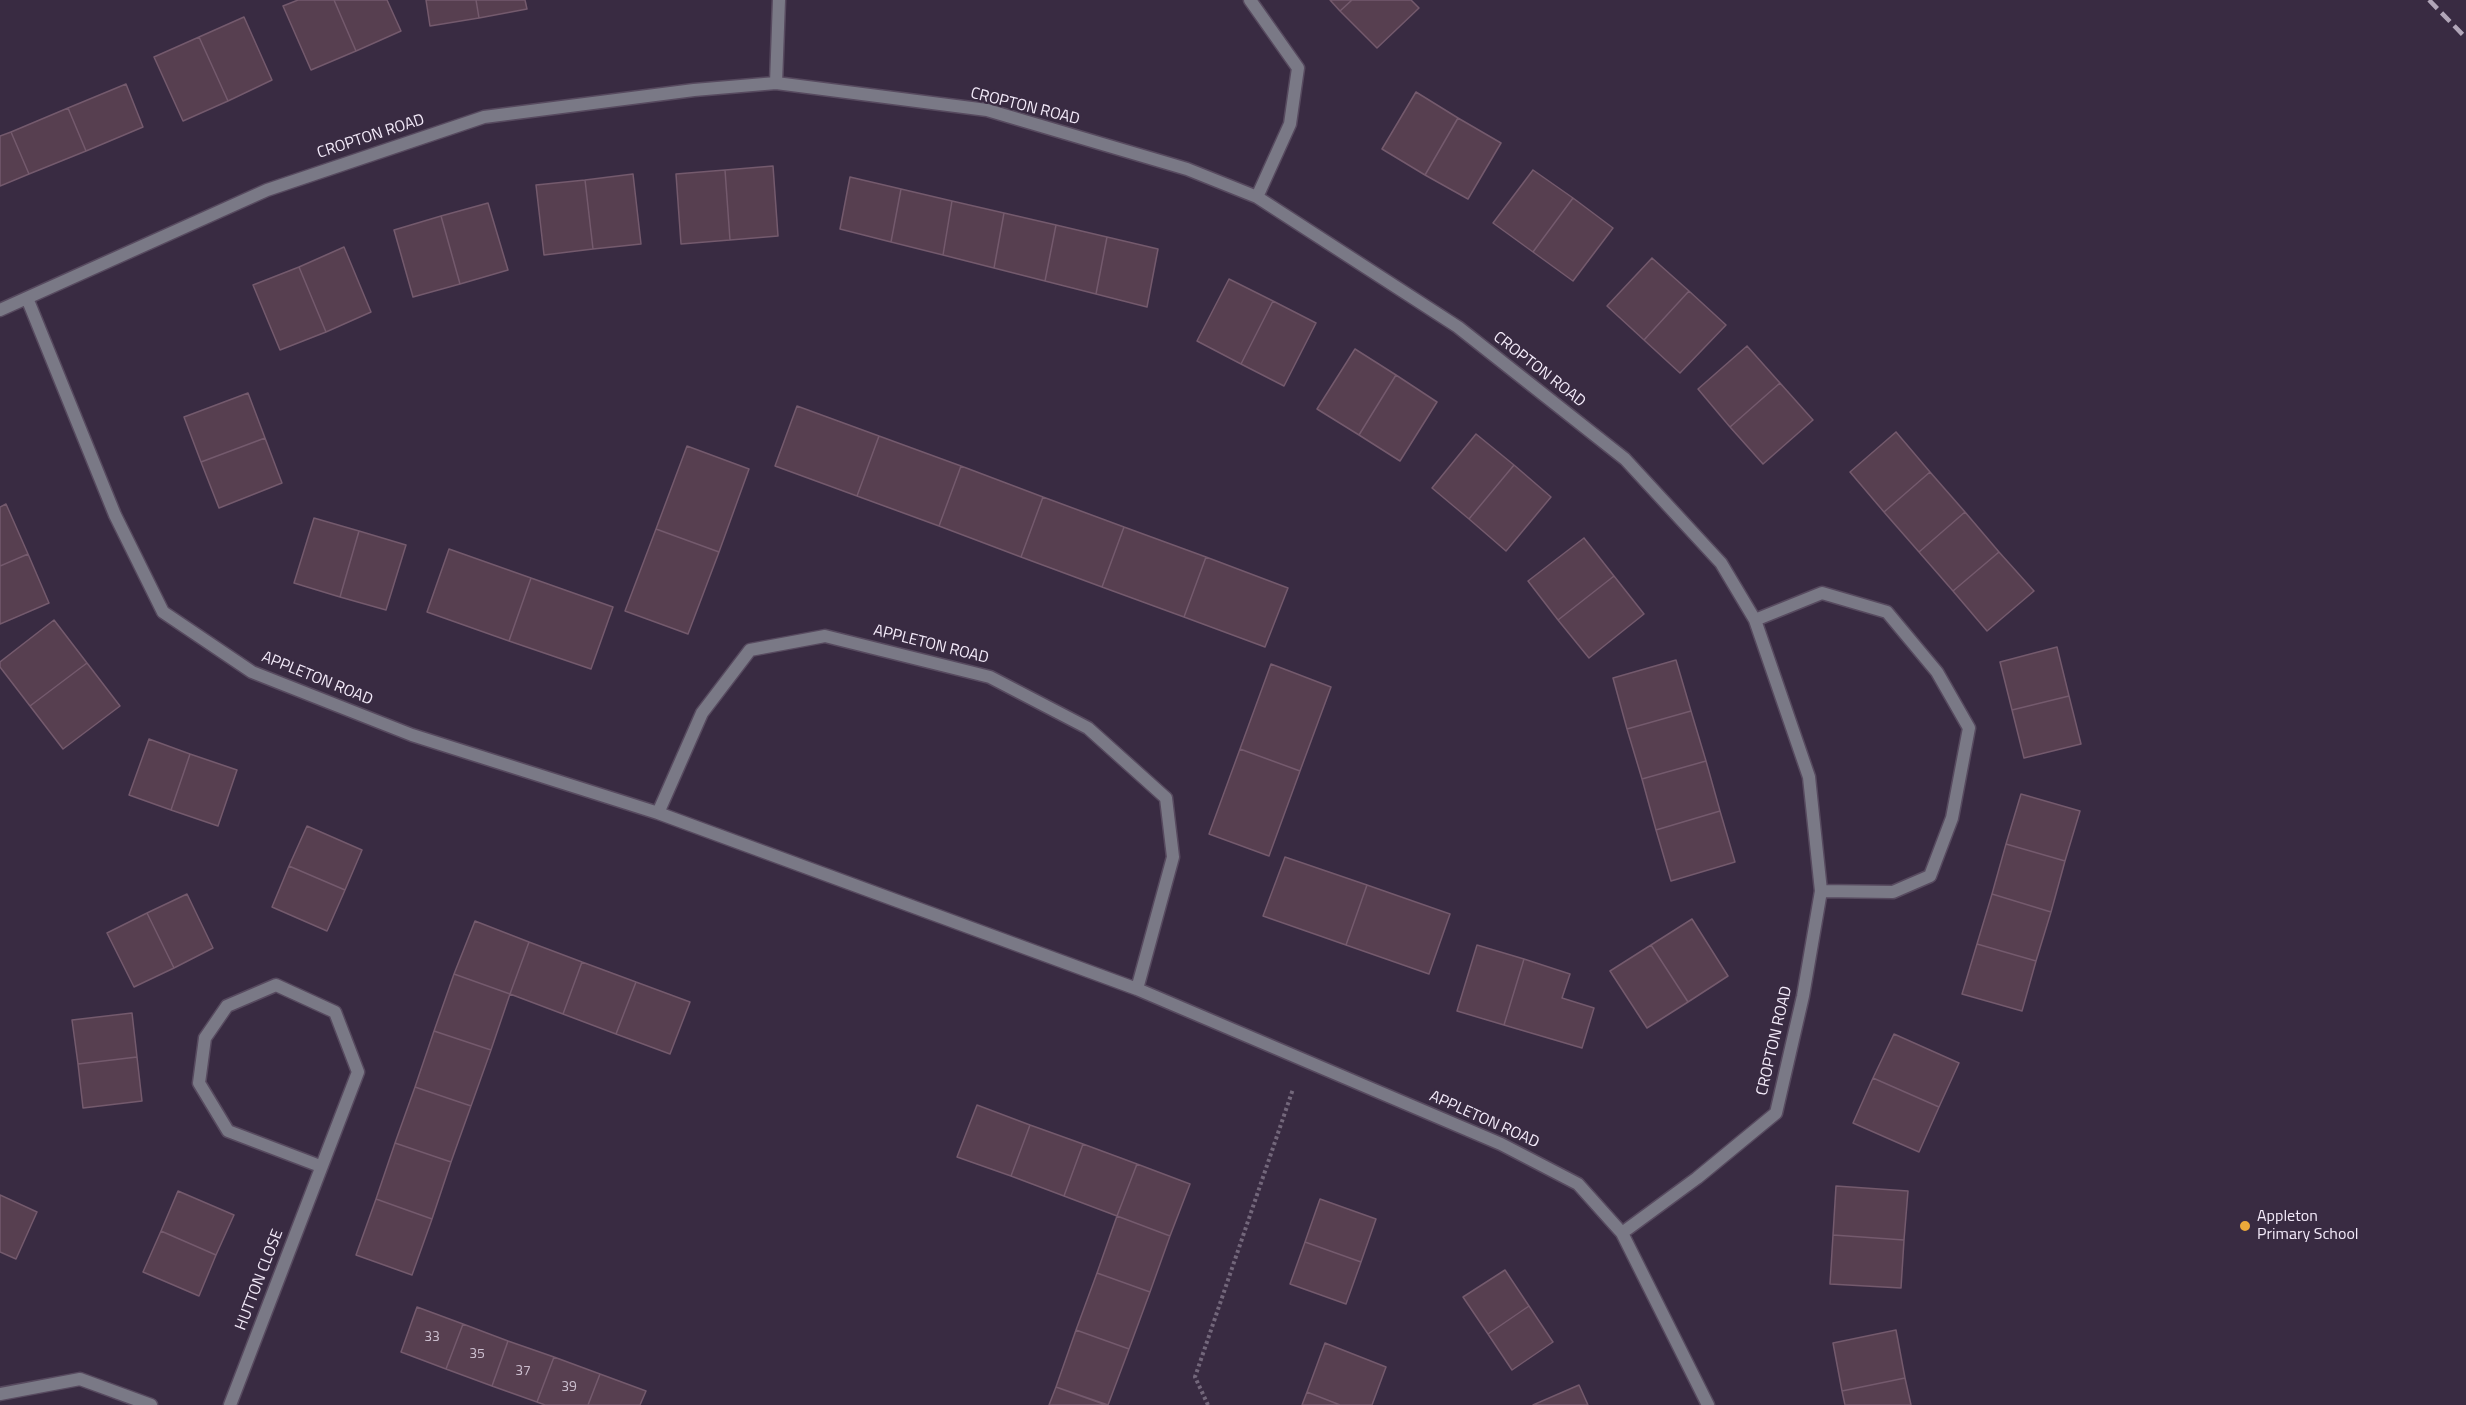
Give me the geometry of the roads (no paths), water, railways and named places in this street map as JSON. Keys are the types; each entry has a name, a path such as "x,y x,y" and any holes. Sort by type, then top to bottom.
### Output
{"street":[{"path":"776,83 778,0"},
{"path":"1250,0 1298,68 1290,124 1257,197"},
{"name":"CROPTON ROAD","path":"0,310 267,190 484,117 694,90 776,83 987,111 1187,169 1257,197 1458,327 1625,459 1721,563 1755,620 1809,777 1821,891 1803,996 1776,1113 1697,1178 1622,1233"},
{"name":"APPLETON ROAD","path":"27,298 115,515 163,612 252,672 412,735 658,813 1137,989 1501,1144 1578,1184 1622,1233 1708,1405"},
{"path":"1755,620 1822,593 1887,612 1937,672 1969,728 1952,818 1930,876 1893,892 1821,891"},
{"name":"APPLETON ROAD","path":"658,813 702,713 750,650 825,636 990,677 1088,728 1166,798 1173,857 1137,989"},
{"name":"HUTTON CLOSE","path":"230,1405 358,1072 335,1012 276,985 227,1006 205,1038 199,1083 228,1131 320,1166"},
{"path":"0,1394 80,1379 151,1405"}],"railway":[{"path":"2429,0 2466,38"}],"place":[{"name":"Appleton Primary School","path":"2245,1226"}]}
